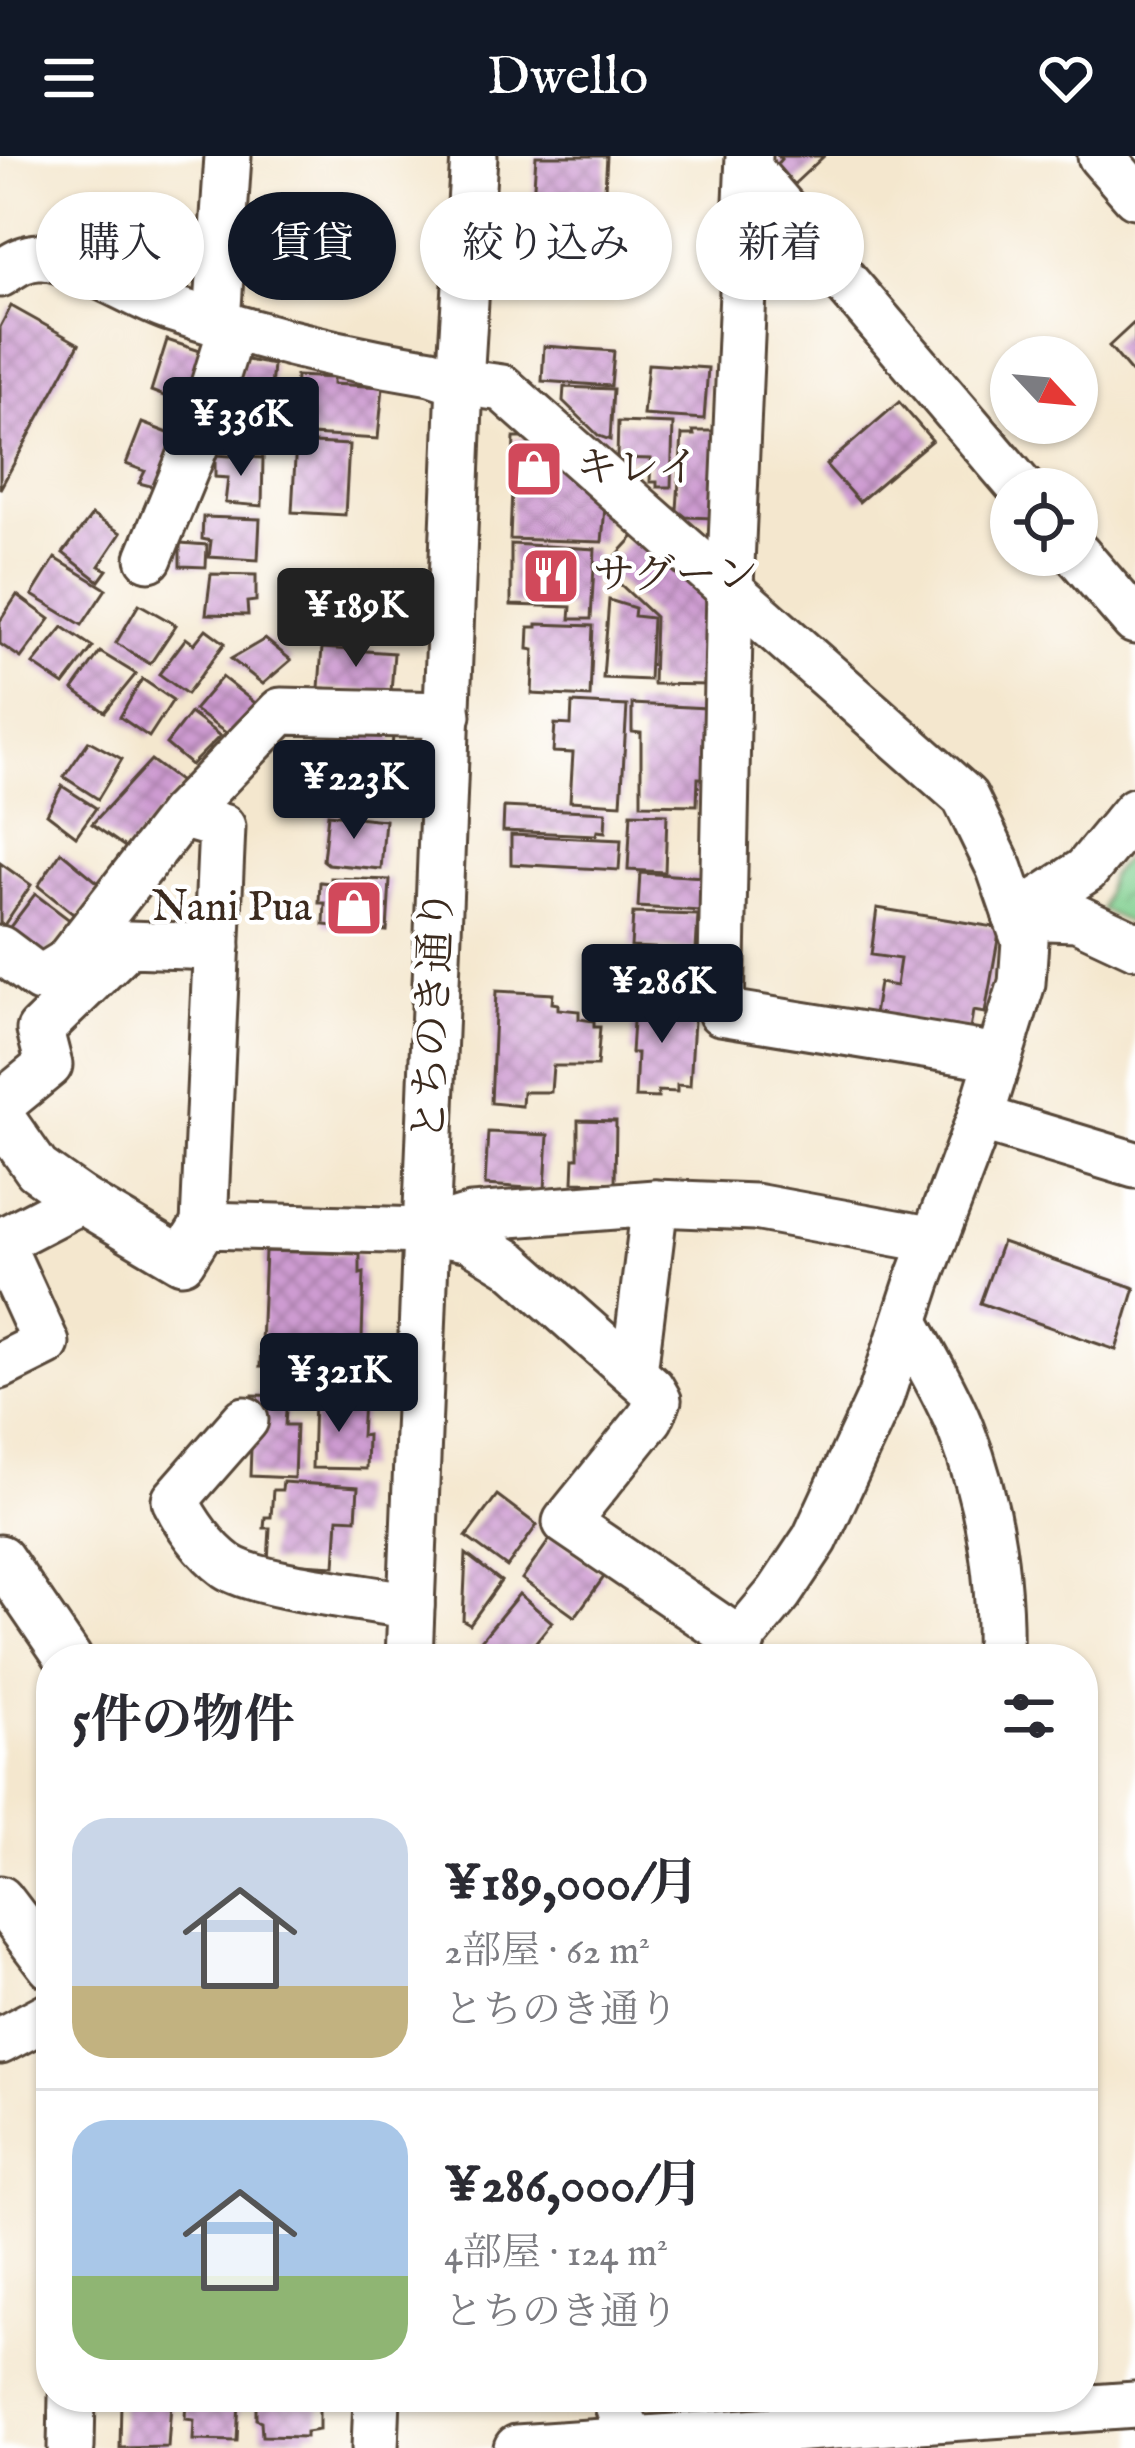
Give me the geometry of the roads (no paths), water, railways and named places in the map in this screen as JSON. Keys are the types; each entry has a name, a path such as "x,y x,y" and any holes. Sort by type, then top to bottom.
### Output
{"street":[{"path":"149,559 195,446 225,324 228,156"},
{"name":"とちのき通り","path":"410,1644 460,382 474,156"},
{"path":"1101,156 1135,195"},
{"path":"749,162 1004,468"},
{"path":"749,162 730,587 721,1012 998,1057"},
{"path":"0,274 23,260 62,261 165,307 460,382 502,388 965,797 1000,869 1025,941 1022,983 980,1118 880,1398 815,1539 737,1644"},
{"path":"1096,576 1135,622"},
{"path":"0,949 40,979 66,963 182,815 281,710 448,715"},
{"path":"1016,916 1086,871 1135,811"},
{"path":"0,1116 37,1169 182,1260 204,1225 222,827 182,815"},
{"path":"1016,916 1077,918 1135,945"},
{"path":"0,1105 49,1064 40,1030 128,944 217,947"},
{"path":"980,1118 1135,1165"},
{"path":"0,1366 46,1343 0,1242 81,1200"},
{"path":"426,1231 472,1217 655,1203 755,1207 934,1240"},
{"path":"634,1372 655,1203"},
{"path":"204,1225 426,1231 470,1239 511,1264 634,1372 658,1400 650,1418 566,1522 725,1644"},
{"path":"906,1322 961,1428 990,1523 999,1644"},
{"path":"245,1420 175,1500 185,1523 227,1566 253,1576 411,1606"},
{"path":"0,1558 59,1644"},
{"path":"0,1899 36,1946"},
{"path":"0,2041 36,2022"},
{"path":"1098,2409 1135,2405"},
{"path":"70,2448 71,2412"},
{"path":"375,2448 376,2412"},
{"path":"620,2412 630,2442"},
{"path":"517,2448 630,2442 693,2427 977,2420 1061,2412"}],"place":[{"name":"キレイ","path":"534,469"},
{"name":"サグーン","path":"551,576"},
{"name":"Nani Pua","path":"354,908"}]}
